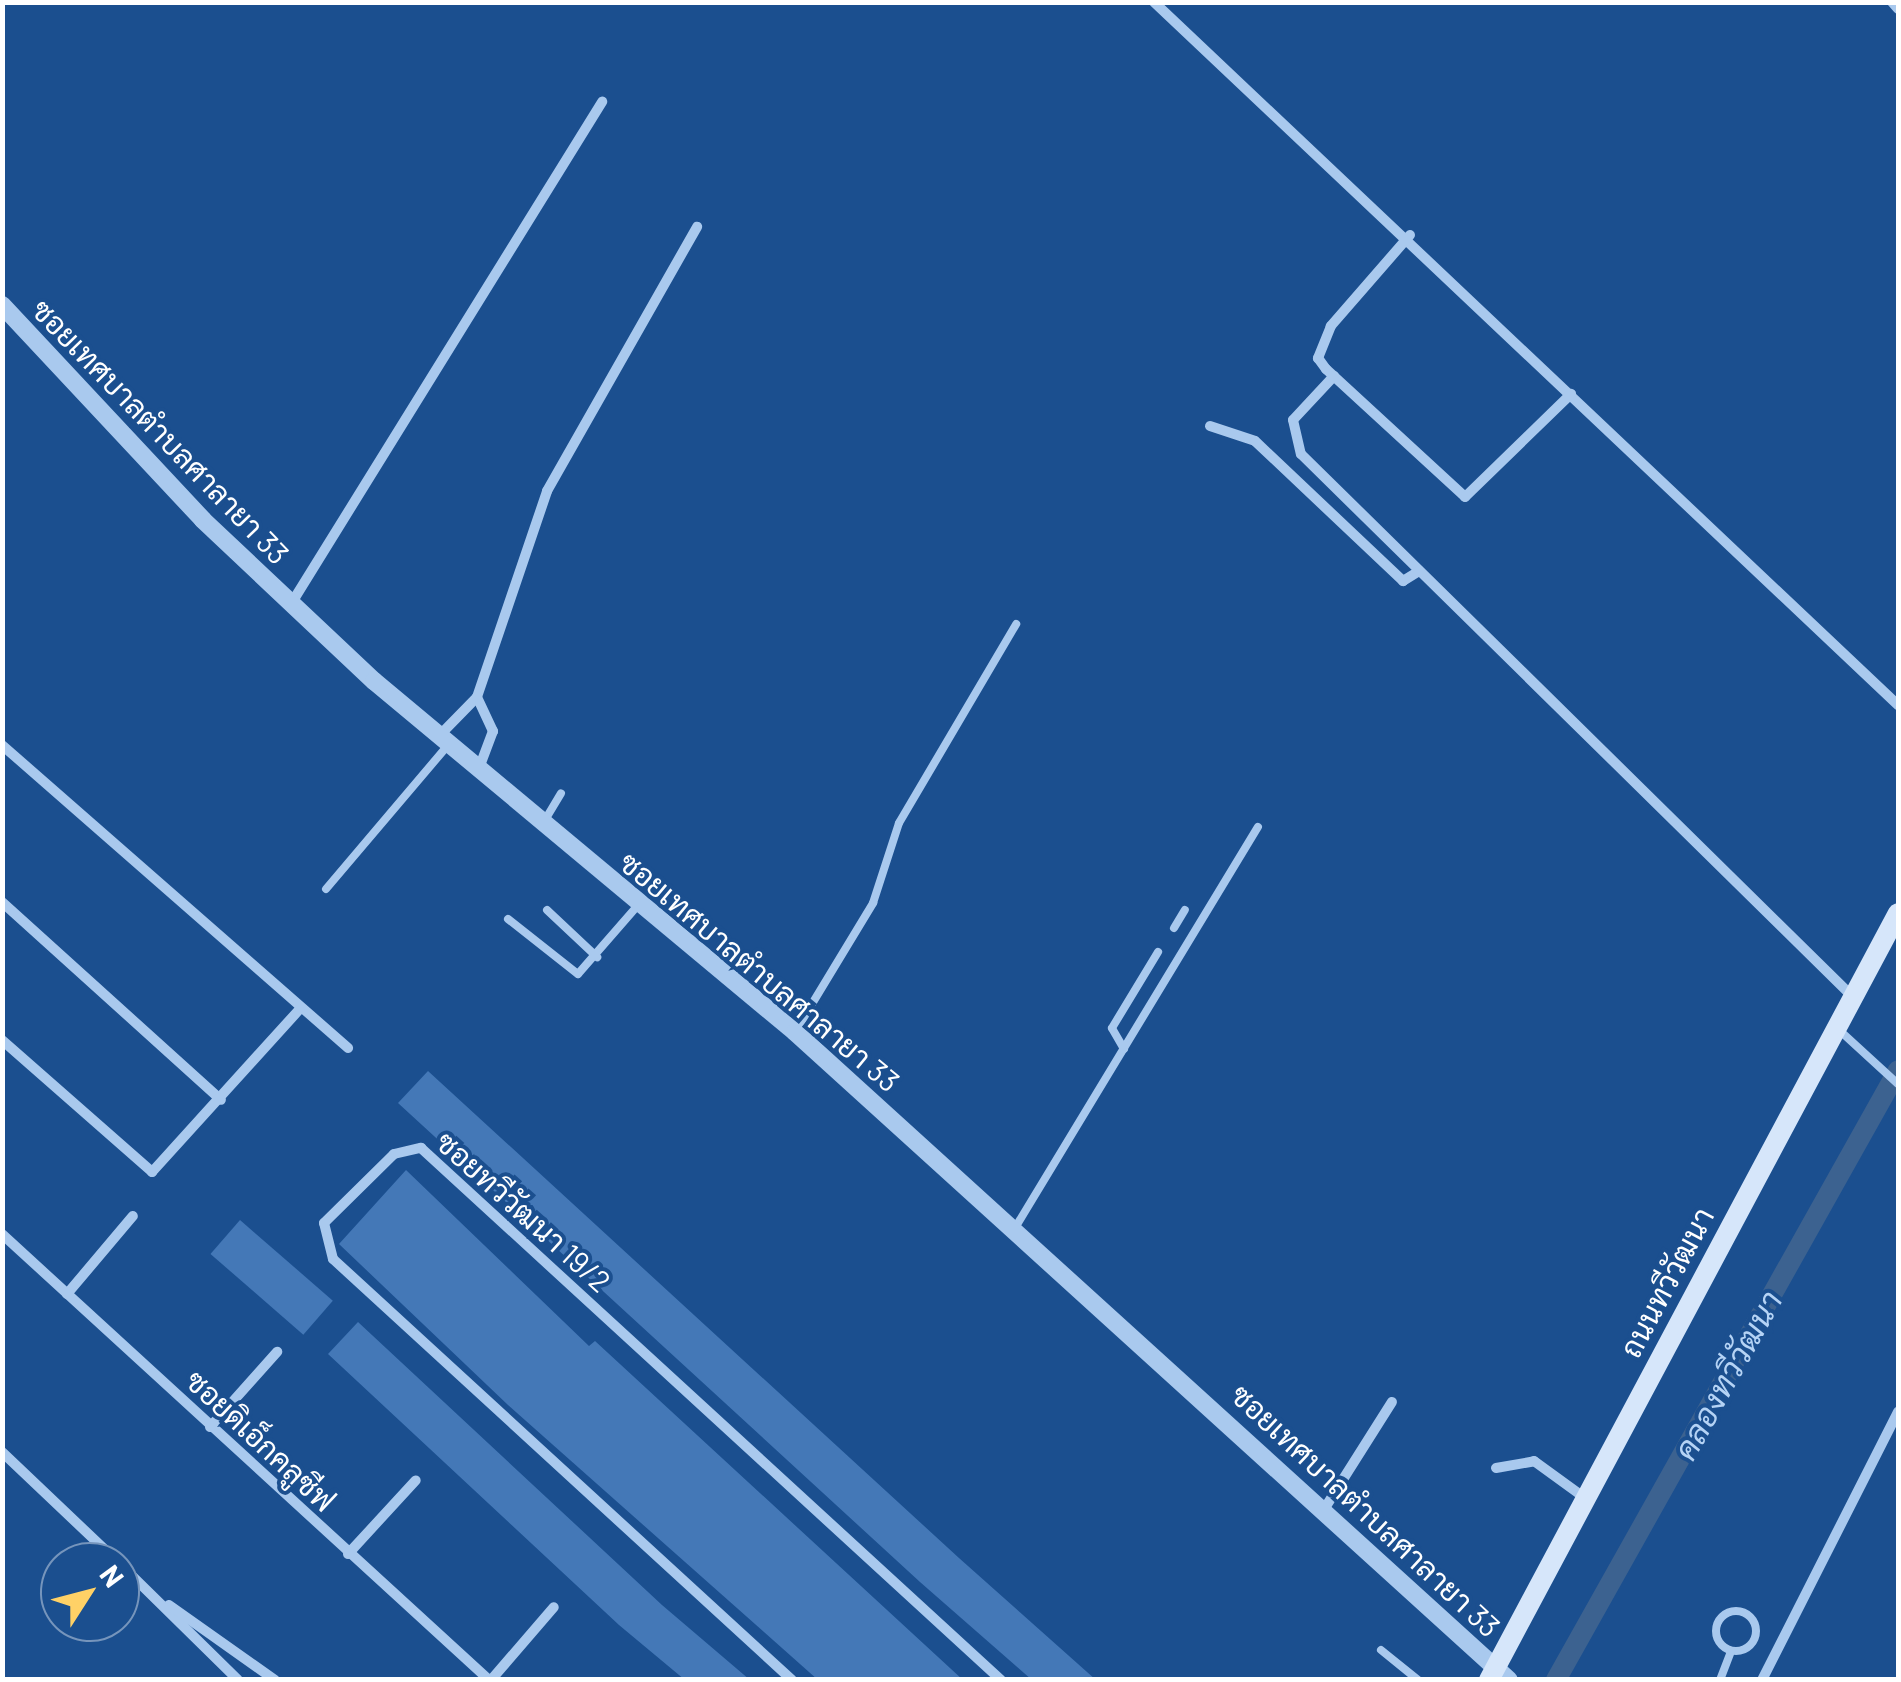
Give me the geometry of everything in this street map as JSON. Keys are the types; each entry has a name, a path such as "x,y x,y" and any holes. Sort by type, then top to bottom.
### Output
{"main road":[{"name":"ถนนทวีวัฒนา","path":"1498,1675 1585,1498 1898,913"}],"street":[{"path":"1154,2 1410,236 1898,705"},
{"path":"1892,2 1898,9"},
{"path":"290,604 602,102"},
{"path":"443,741 477,697 547,490 697,226"},
{"path":"1410,236 1320,344 1318,358 1334,376 1465,497 1571,394"},
{"name":"ซอยเทศบาลตำบลศาลายา 33","path":"2,305 290,604 478,771 795,1032 1015,1228 1498,1675"},
{"path":"1334,376 1293,420 1292,439 1419,572 1852,996"},
{"path":"1210,426 1255,441 1404,581 1419,572"},
{"path":"477,697 494,731 478,771"},
{"path":"2,745 299,1010 348,1048"},
{"path":"2,902 221,1100"},
{"path":"2,1040 152,1172 299,1010"},
{"name":"ซอยทวีวัฒนา 19/2","path":"792,1680 333,1259 324,1223 394,1154 422,1148 1000,1680"},
{"path":"68,1294 133,1216"},
{"name":"ซอยดิเอ็กคลูซีฟ","path":"2,1234 490,1680"},
{"path":"210,1427 278,1352"},
{"path":"1323,1511 1392,1402"},
{"path":"1762,1680 1898,1412"},
{"path":"2,1452 97,1542"},
{"path":"1496,1468 1534,1461 1585,1498"},
{"path":"348,1554 416,1480"},
{"path":"140,1582 238,1680"},
{"path":"156,1597 274,1680"},
{"path":"490,1680 554,1607"}],"lane":[{"path":"795,1032 873,903 899,823 1016,624"},
{"path":"326,888 443,741"},
{"path":"542,825 561,794"},
{"path":"1015,1228 1258,827"},
{"path":"508,919 569,972 597,957 639,904"},
{"path":"547,910 597,957"},
{"path":"1174,928 1185,910"},
{"path":"1124,1049 1112,1028 1158,952"},
{"path":"1835,1026 1898,1084"},
{"path":"1720,1680 1730,1651 1755,1636 1741,1612 1716,1626 1730,1651"},
{"path":"1381,1650 1418,1680"}],"building":[{"path":"428,1071 1096,1680 1032,1680 920,1582 398,1103"},
{"path":"406,1170 589,1346 595,1341 963,1680 818,1680 508,1405 339,1244"},
{"path":"240,1220 333,1301 303,1335 210,1254"},
{"path":"358,1322 662,1605 750,1680 685,1680 619,1625 328,1354"}],"waterway":[{"name":"คลองทวีวัฒนา","path":"1556,1680 1898,1070"}]}
